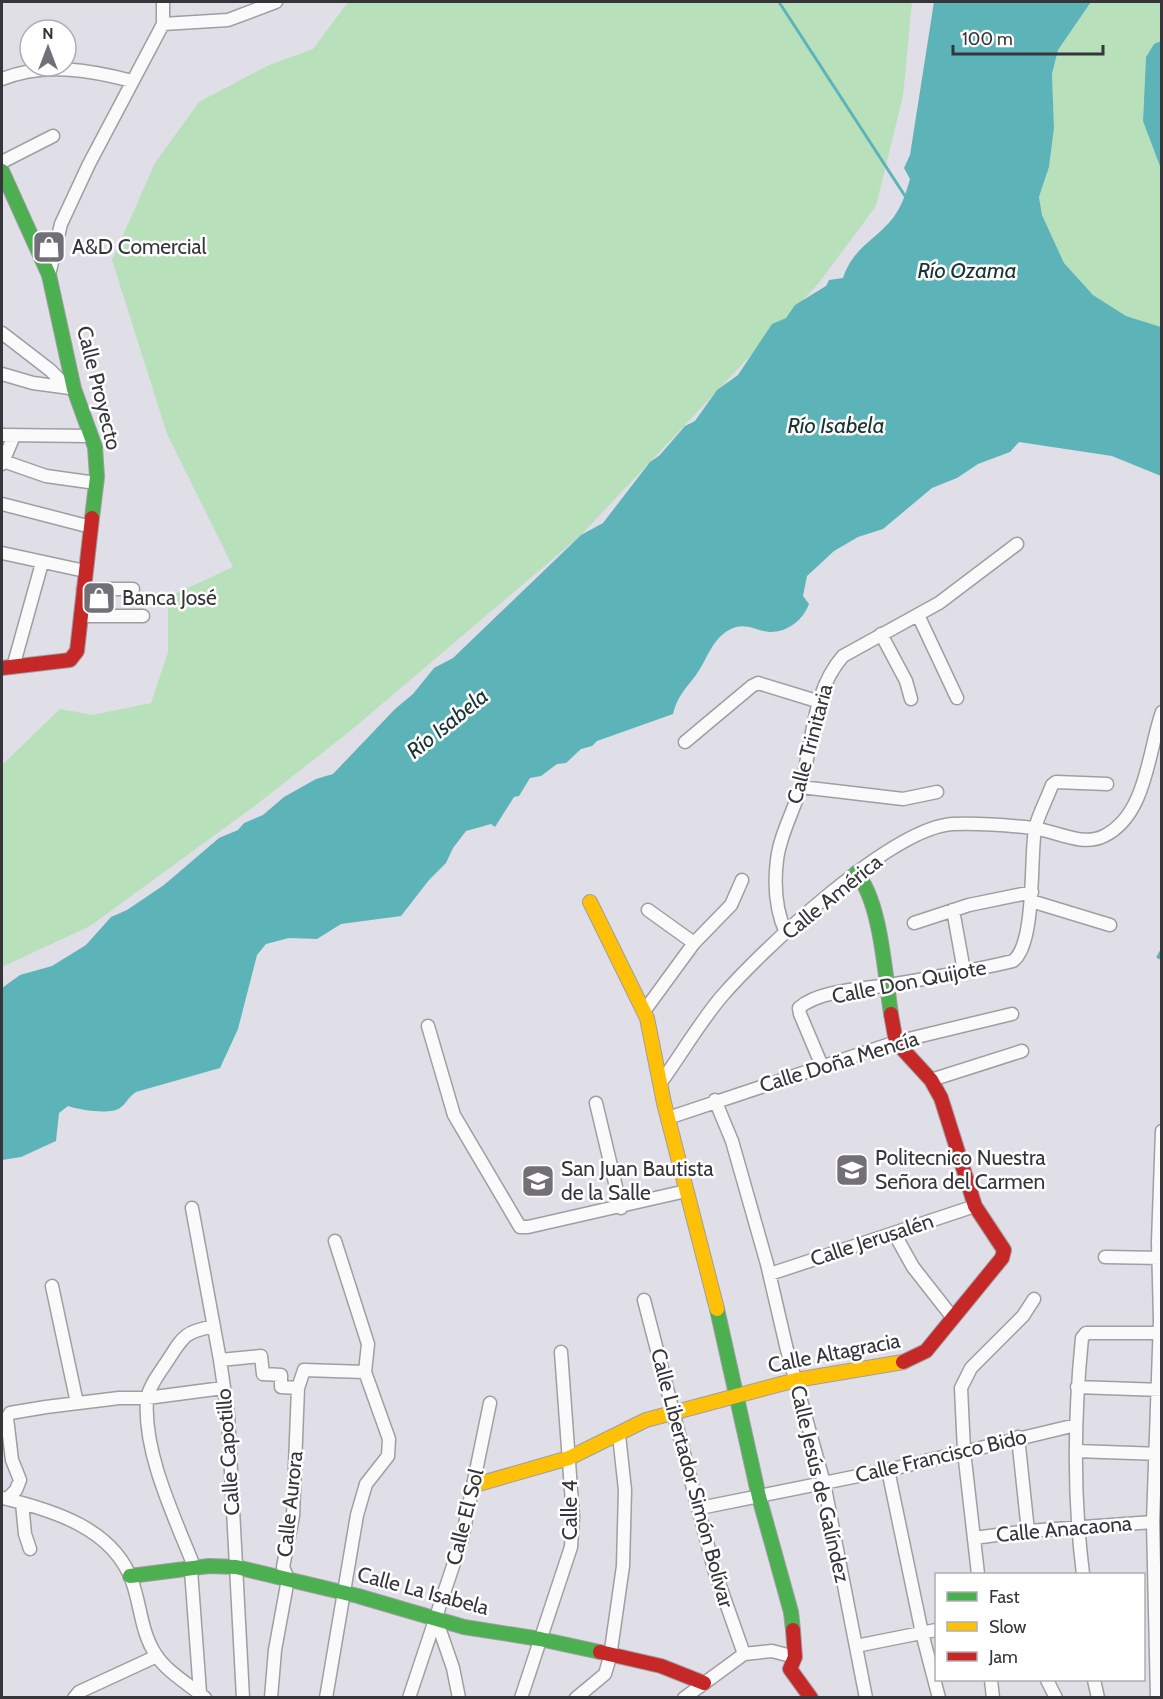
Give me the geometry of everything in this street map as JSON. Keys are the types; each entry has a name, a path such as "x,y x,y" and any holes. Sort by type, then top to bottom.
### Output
{"street":[{"path":"50,275 61,224 89,164 163,24 163,2"},
{"path":"163,24 228,20 276,2"},
{"path":"2,79 15,74 51,69 94,72 132,81"},
{"path":"2,162 53,136"},
{"name":"Calle Proyecto","path":"2,171 50,275 71,389 95,447 96,483 82,590 78,651 70,660 7,667"},
{"path":"2,333 71,389"},
{"path":"2,374 33,383 71,389"},
{"path":"91,435 8,435 2,463 46,476 96,483"},
{"path":"2,504 91,527"},
{"name":"Calle Trinitaria","path":"786,933 778,906 777,860 783,835 801,787 820,702 832,668 843,656 939,603 1017,544"},
{"path":"2,556 85,571"},
{"path":"7,667 42,563"},
{"path":"82,590 133,589"},
{"path":"918,615 957,698"},
{"path":"81,616 143,616"},
{"path":"880,634 906,681 911,699"},
{"path":"685,742 758,683 820,702"},
{"name":"Calle América","path":"662,1081 722,997 786,933 856,873 931,829 941,826 1036,828 1078,838 1097,838 1115,828 1135,804 1161,712"},
{"path":"1031,896 1036,828 1054,783 1107,784"},
{"path":"801,787 903,799 937,792"},
{"path":"856,873 867,885 873,905 896,1042"},
{"path":"645,1010 694,943 731,905 742,880"},
{"path":"914,922 953,910 1031,896 1110,925"},
{"name":"Calle Don Quijote","path":"822,1066 800,1014 800,1008 804,1004 840,992 1013,961 1021,952 1031,896"},
{"path":"590,902 603,935 645,1010 662,1081 668,1118 738,1396 759,1497 791,1612 795,1658 791,1672 805,1696"},
{"path":"648,910 694,943"},
{"path":"953,910 964,971"},
{"name":"Calle Doña Mencía","path":"668,1118 716,1100 896,1042 1012,1014"},
{"path":"428,1026 454,1115 520,1227 621,1208 686,1191"},
{"name":"Calle Altagracia","path":"475,1485 569,1458 646,1420 796,1380 908,1361 926,1351 1004,1250 975,1206 941,1098 931,1080 896,1042"},
{"path":"931,1080 1022,1051"},
{"name":"Calle Jesús de Galíndez","path":"716,1100 732,1141 770,1274 824,1483 866,1698"},
{"path":"596,1102 621,1208"},
{"path":"1159,1697 1153,1579 1153,1522 1160,1390 1161,1131"},
{"name":"Calle Jerusalén","path":"770,1274 975,1206"},
{"name":"Calle Capotillo","path":"192,1208 228,1415 243,1698"},
{"path":"894,1233 913,1267 953,1318"},
{"path":"326,1698 363,1496 366,1484 388,1456 389,1439 365,1372 368,1344 335,1241"},
{"path":"1105,1257 1160,1258"},
{"path":"52,1286 77,1403"},
{"path":"978,1573 960,1399 964,1379 971,1368 1023,1316 1034,1299"},
{"name":"Calle Libertador Simón Bolívar","path":"644,1300 700,1508 714,1569 744,1654"},
{"path":"202,1695 193,1569 161,1485 149,1426 147,1398 183,1338 190,1331 214,1326"},
{"path":"1083,1573 1077,1527 1076,1425 1077,1387 1083,1334 1161,1333"},
{"name":"Calle 4","path":"521,1698 571,1547 573,1517 562,1391 561,1352"},
{"path":"220,1360 261,1356 263,1374 281,1375 281,1387 298,1388 304,1370 365,1372"},
{"path":"1077,1387 1160,1390"},
{"path":"4,1499 16,1490 20,1480 12,1460 8,1415 77,1403 147,1398 223,1388"},
{"name":"Calle Aurora","path":"272,1698 274,1650 288,1579 283,1567 293,1516 298,1388"},
{"name":"Calle El Sol","path":"409,1698 419,1662 436,1619 462,1539 475,1485 490,1403"},
{"name":"Calle Francisco Bido","path":"700,1508 888,1470 1018,1437 1076,1425"},
{"path":"576,1698 605,1674 610,1657 623,1566 625,1490 619,1435"},
{"path":"1018,1437 1028,1531"},
{"path":"1076,1451 1158,1454"},
{"path":"888,1470 922,1633 939,1698"},
{"path":"4,1499 65,1518 96,1533 117,1554 130,1576 143,1627 157,1656 202,1695"},
{"path":"22,1503 25,1534 30,1549"},
{"name":"Calle Anacaona","path":"974,1538 1028,1531 1153,1522"},
{"name":"Calle La Isabela","path":"130,1576 209,1566 236,1567 345,1592 464,1627 540,1639 610,1657 661,1666 704,1683"},
{"path":"436,1619 453,1668 459,1698"},
{"path":"856,1646 935,1630"},
{"path":"684,1698 744,1654 772,1652 795,1658"},
{"path":"74,1698 79,1692 157,1656"},
{"path":"991,1681 993,1698"},
{"path":"1048,1681 1056,1698"},
{"path":"1094,1681 1098,1698"}],"green space":[{"path":"348,2 912,2 903,96 876,206 818,284 581,535 349,732 256,805 90,926 2,967 2,765 60,709 93,715 151,703 168,652 168,597 233,567 167,434 112,260 155,163 199,102 269,65 313,49"},
{"path":"1091,2 1161,2 1161,41 1154,44 1146,57 1143,120 1161,169 1161,327 1126,316 1093,295 1064,263 1042,215 1039,197 1049,167 1054,128 1052,74 1058,50"}],"water":[{"name":"Río Isabela","path":"934,2 1091,2 1058,50 1052,74 1054,128 1049,167 1039,197 1042,215 1064,263 1093,295 1126,316 1161,327 1161,476 1112,456 1019,442 1010,452 978,464 957,478 932,488 883,529 858,537 834,551 807,576 803,596 809,604 794,624 783,630 770,632 740,626 723,634 682,693 673,714 597,741 592,746 581,749 566,763 557,764 541,776 530,778 519,796 514,797 495,827 491,824 466,831 453,848 446,863 429,880 401,916 341,924 317,939 289,938 266,944 257,955 238,1029 220,1068 136,1092 115,1110 95,1111 68,1106 59,1113 56,1141 21,1157 2,1160 2,988 20,975 52,966 86,945 111,917 127,910 164,885 219,838 263,815 284,797 316,779 333,774 395,709 413,694 434,668 453,658 581,535 603,523 650,462 660,455 685,426 695,421 717,390 738,375 772,324 786,318 795,305 826,286 829,280 843,278 853,258 893,218 907,189 910,179 904,168 910,155"},
{"path":"1162,41 1161,169 1143,121 1146,57 1154,44"}],"waterway":[{"path":"779,2 907,199"},
{"path":"1162,950 1158,957 1162,959"}],"traffic: fast":[{"path":"2,171 49,275 74,389 95,447 97,477 92,518"},
{"path":"856,873 871,901 881,939 891,1014"},
{"path":"717,1309 759,1497 791,1612 793,1630"},
{"path":"130,1576 209,1566 236,1567 358,1596 464,1627 540,1639 600,1652"}],"traffic: slow":[{"path":"590,902 647,1018 664,1103 717,1309"},
{"path":"475,1485 569,1458 646,1420 796,1380 903,1362"}],"traffic: jam":[{"path":"2,668 70,660 77,651 92,518"},
{"path":"891,1014 896,1042 931,1080 941,1098 975,1206 1004,1250 1002,1258 926,1351 903,1362"},
{"path":"793,1630 795,1657 790,1669 811,1698"},
{"path":"600,1652 661,1666 704,1683"}],"place":[{"name":"A&D Comercial","path":"49,247"},
{"name":"Banca José","path":"99,598"},
{"name":"Politecnico Nuestra Señora del Carmen","path":"852,1170"},
{"name":"San Juan Bautista de la Salle","path":"538,1181"}],"water label":[{"name":"Río Ozama","path":"967,270"}]}
